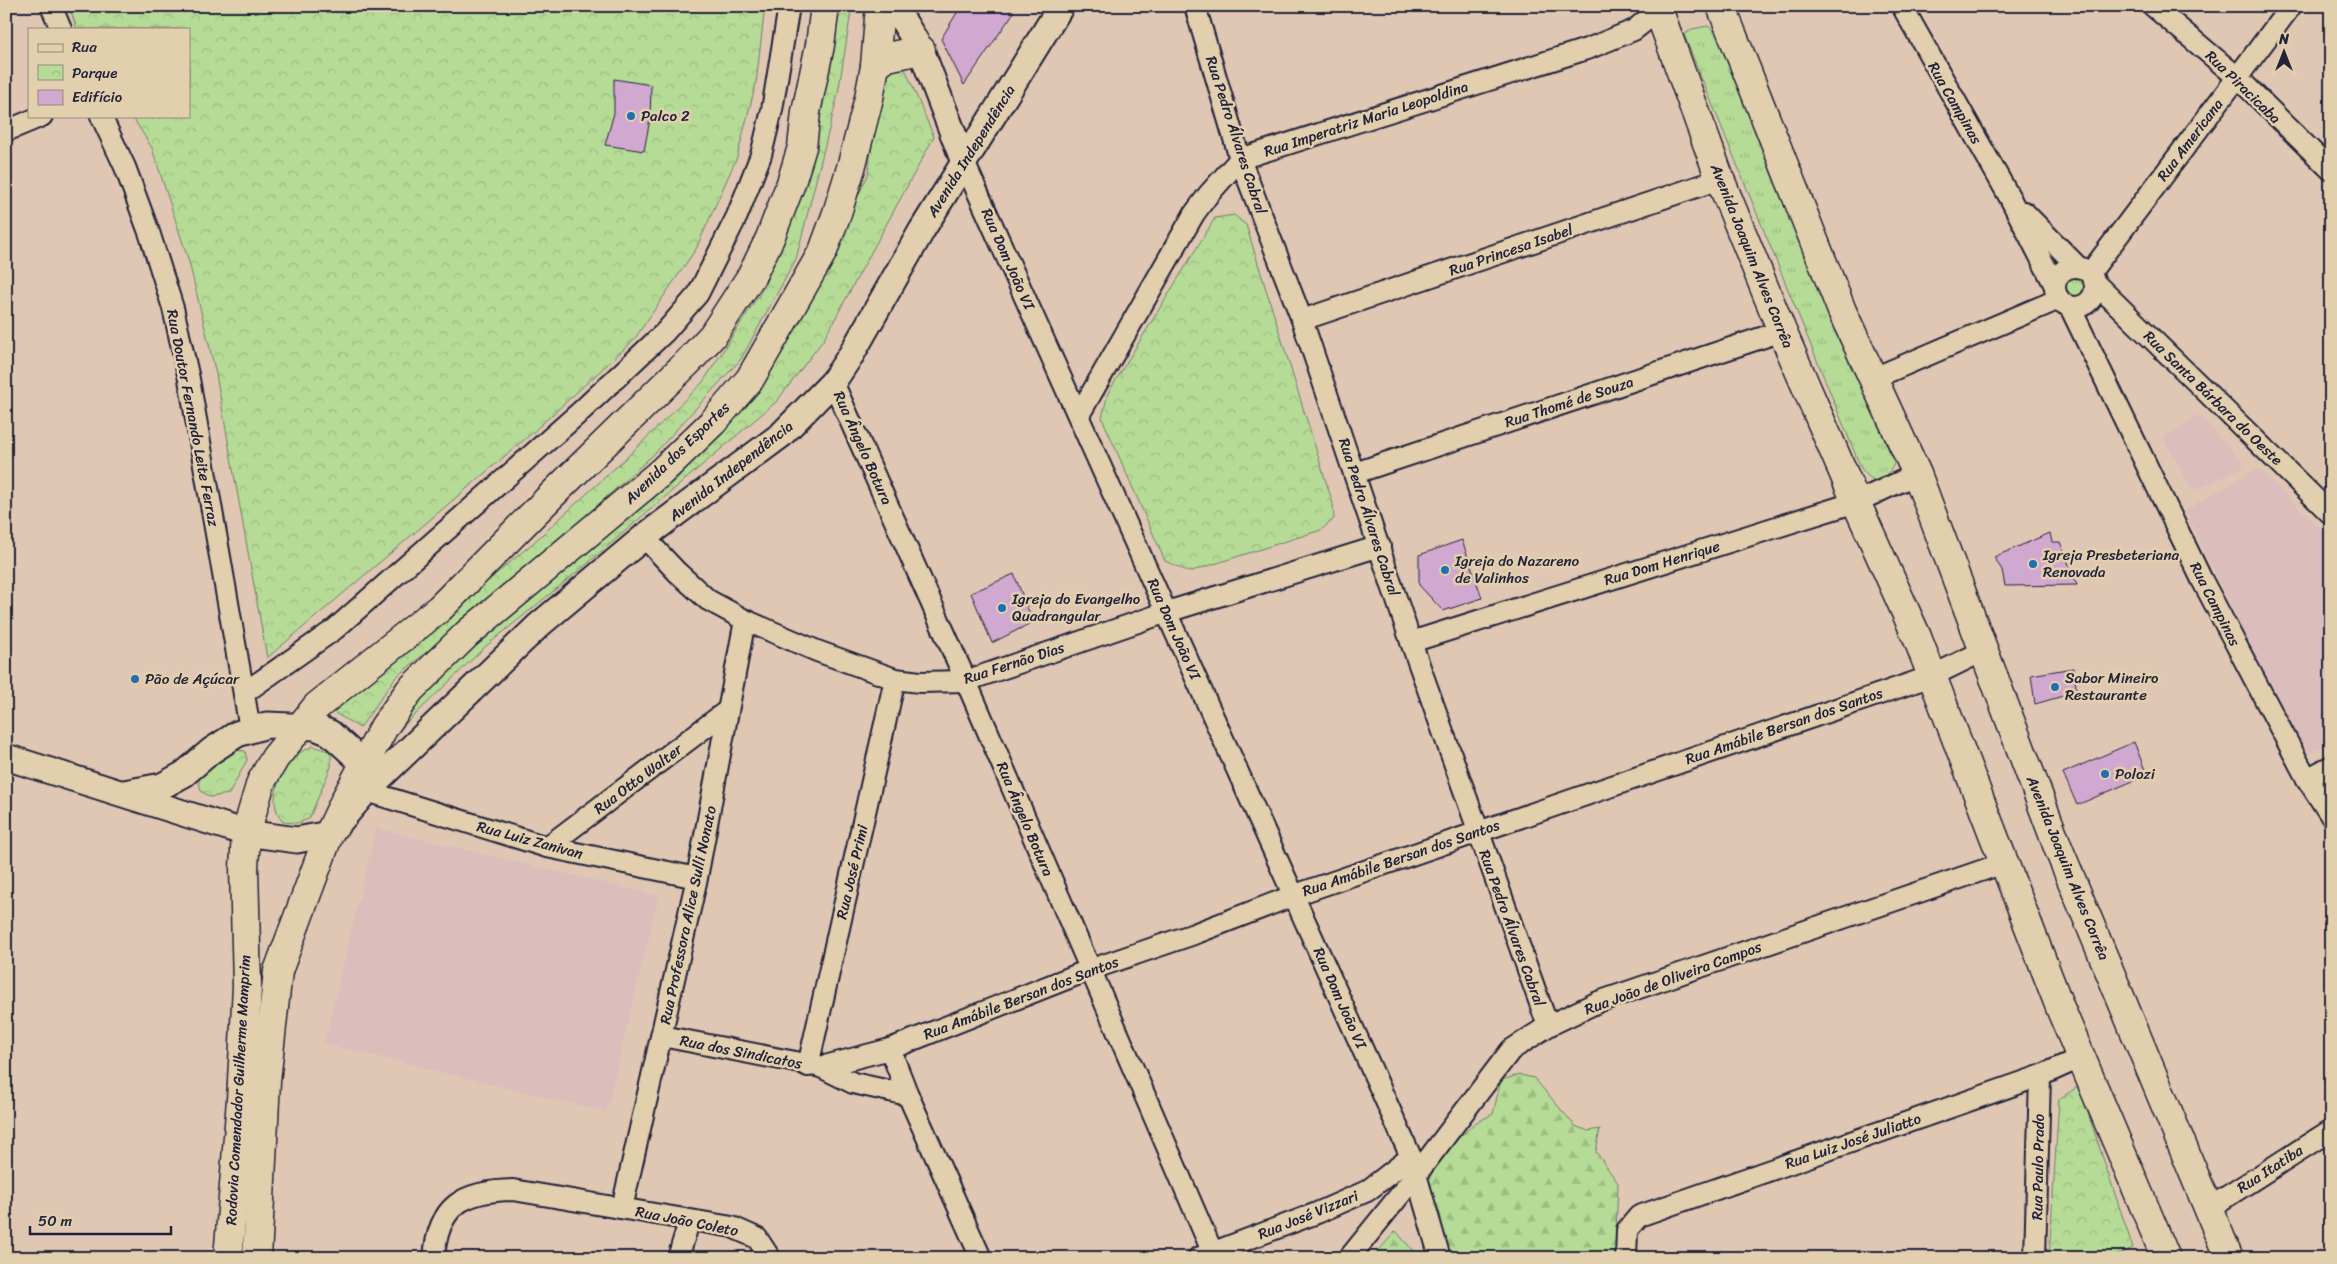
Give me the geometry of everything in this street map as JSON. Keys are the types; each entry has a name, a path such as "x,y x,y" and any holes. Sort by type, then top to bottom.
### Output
{"main road":[{"path":"299,727 317,706 440,608 713,335 752,275 770,238 791,183 802,147 806,112 820,45 825,6"},
{"name":"Avenida dos Esportes","path":"364,764 384,727 410,690 467,634 660,473 713,422 750,379 823,251 851,168 875,66 880,6"},
{"name":"Avenida Joaquim Alves Corrêa","path":"1721,6 1842,311 1917,474 2063,859 2229,1258"},
{"name":"Avenida Joaquim Alves Corrêa","path":"1660,8 1720,179 1782,331 1917,637 2061,1010 2082,1057 2162,1256"},
{"path":"875,66 887,57 922,50"},
{"name":"Rodovia Comendador Guilherme Mamprim","path":"228,1258 241,1100 247,986 244,868 246,833 260,782 275,758 299,727"},
{"name":"Rodovia Comendador Guilherme Mamprim","path":"256,1258 266,1081 278,971 329,834 364,764"}],"street":[{"path":"51,6 61,28"},
{"path":"244,693 335,629 580,412 665,332 698,294 737,216 761,156 772,110 789,6"},
{"name":"Rua Dom João VI","path":"894,6 922,50 964,162 1295,895 1414,1166 1440,1258"},
{"name":"Avenida Independência","path":"366,791 539,625 644,538 781,435 833,382 852,355 922,230 1061,6"},
{"name":"Rua Pedro Álvares Cabral","path":"1195,6 1240,159 1302,320 1411,642 1548,1026"},
{"name":"Rua Campinas","path":"1902,6 2010,198 2202,580 2307,779 2331,816"},
{"name":"Rua Piracicaba","path":"2153,6 2238,77 2331,170"},
{"name":"Rua Americana","path":"2087,274 2291,6"},
{"name":"Rua Imperatriz Maria Leopoldina","path":"1240,159 1590,48 1634,30 1660,8"},
{"path":"6,131 37,118"},
{"name":"Rua Doutor Fernando Leite Ferraz","path":"103,118 125,167 150,235 172,308 189,379 250,729"},
{"path":"1079,414 1194,214 1240,159"},
{"name":"Rua Princesa Isabel","path":"1302,320 1720,179"},
{"name":"Rua Campinas","path":"2010,198 2087,274"},
{"path":"1874,378 2061,297 2083,306 2089,303 2095,291 2087,274 2066,270 2060,274 2061,297"},
{"name":"Rua Santa Bárbara do Oeste","path":"2087,274 2331,514"},
{"name":"Rua Thomé de Souza","path":"1355,473 1782,331"},
{"name":"Rua Ângelo Botura","path":"833,382 966,681 1209,1256"},
{"path":"1856,502 1917,474"},
{"name":"Rua Dom Henrique","path":"1411,642 1856,502"},
{"name":"Rua Fernão Dias","path":"644,538 708,600 745,620 817,651 895,679 920,682 966,681 1167,612 1380,546"},
{"name":"Rua Professora Alice Sulli Nonato","path":"622,1208 697,878 745,620"},
{"name":"Rua Amábile Bersan dos Santos","path":"814,1066 890,1049 1089,970 1478,831 1932,676 1983,651"},
{"name":"Rua José Primi","path":"814,1066 895,679"},
{"name":"Rua Otto Walter","path":"547,847 728,710"},
{"path":"6,757 246,833 296,840 329,834 366,791 364,764 330,733 315,727 267,725 237,734 211,751 184,774 162,786 122,793"},
{"path":"2307,779 2331,766"},
{"path":"184,774 188,816"},
{"name":"Rua Luiz Zanivan","path":"366,791 547,847 697,878"},
{"name":"Rua João de Oliveira Campos","path":"1349,1258 1414,1166 1511,1050 1548,1026 1598,1002 2004,863"},
{"name":"Rua dos Sindicatos","path":"662,1036 814,1066"},
{"path":"890,1049 908,1095 981,1258"},
{"name":"Rua Luiz José Juliatto","path":"1626,1258 1627,1230 1639,1216 2040,1076 2082,1057"},
{"path":"814,1066 853,1083 908,1095"},
{"name":"Rua Paulo Prado","path":"2035,1258 2040,1076"},
{"name":"Rua Itatiba","path":"2209,1208 2331,1130"},
{"name":"Rua José Vizzari","path":"1209,1256 1367,1191 1414,1166"},
{"name":"Rua João Coleto","path":"434,1258 439,1230 444,1216 452,1206 477,1194 494,1190 513,1190 732,1228 747,1232 757,1238 770,1258"},
{"path":"678,1258 689,1222"}],"shaded area":[{"path":"2199,415 2246,466 2192,491 2163,437"},
{"path":"2258,468 2331,538 2331,743 2301,757 2185,510"},
{"path":"376,828 659,896 606,1112 324,1044"}],"green space":[{"path":"69,6 765,6 756,83 737,157 696,249 633,341 531,434 267,658 216,374 189,262 152,148 133,118 190,118 190,28 77,28"},
{"path":"834,6 852,6 838,94 796,259 741,359 655,453 546,552 395,678 360,728 322,705 443,618 533,543 628,456 703,382 764,287 805,178"},
{"path":"1708,26 1716,32 1888,448 1894,464 1883,479 1875,480 1871,478 1861,468 1684,35 1692,29"},
{"path":"903,64 934,137 824,339 777,401 582,568 486,646 387,742 415,696 717,435 835,244 868,175 880,72"},
{"path":"1234,215 1246,225 1333,504 1334,519 1321,530 1189,572 1165,561 1102,418 1108,393 1215,218"},
{"path":"2076,275 2084,279 2088,287 2084,295 2076,299 2068,295 2064,287 2068,279"},
{"path":"313,746 331,752 331,767 309,819 297,823 283,822 275,806 275,797 280,779 296,756"},
{"path":"233,750 245,751 247,760 229,794 210,797 201,791 198,776"},
{"path":"1520,1075 1534,1078 1575,1126 1588,1131 1600,1129 1596,1152 1618,1183 1615,1258 1450,1258 1445,1244 1440,1214 1427,1184 1439,1156 1475,1123 1493,1114 1501,1080"},
{"path":"2079,1086 2133,1248 2111,1258 2049,1258 2059,1099"},
{"path":"1396,1231 1419,1258 1372,1258"}],"building":[{"path":"961,6 1005,6 1014,12 964,85 941,39"},
{"name":"Palco 2","path":"614,79 651,85 650,119 644,151 605,145 614,113"},
{"name":"Igreja Presbeteriana Renovada","path":"2050,533 2052,542 2060,542 2077,585 2005,586 2002,570 1994,557"},
{"name":"Igreja do Nazareno de Valinhos","path":"1462,540 1482,598 1443,611 1419,585 1419,555"},
{"name":"Igreja do Evangelho Quadrangular","path":"1014,574 1033,622 992,643 971,593"},
{"name":"Sabor Mineiro Restaurante","path":"2073,668 2077,692 2035,704 2031,675"},
{"name":"Polozi","path":"2134,742 2147,775 2077,805 2063,773"}],"place":[{"name":"Palco 2","path":"631,116"},
{"name":"Igreja Presbeteriana Renovada","path":"2033,564"},
{"name":"Igreja do Nazareno de Valinhos","path":"1445,570"},
{"name":"Igreja do Evangelho Quadrangular","path":"1002,608"},
{"name":"Pão de Açúcar","path":"135,679"},
{"name":"Sabor Mineiro Restaurante","path":"2055,687"},
{"name":"Polozi","path":"2105,774"}]}
